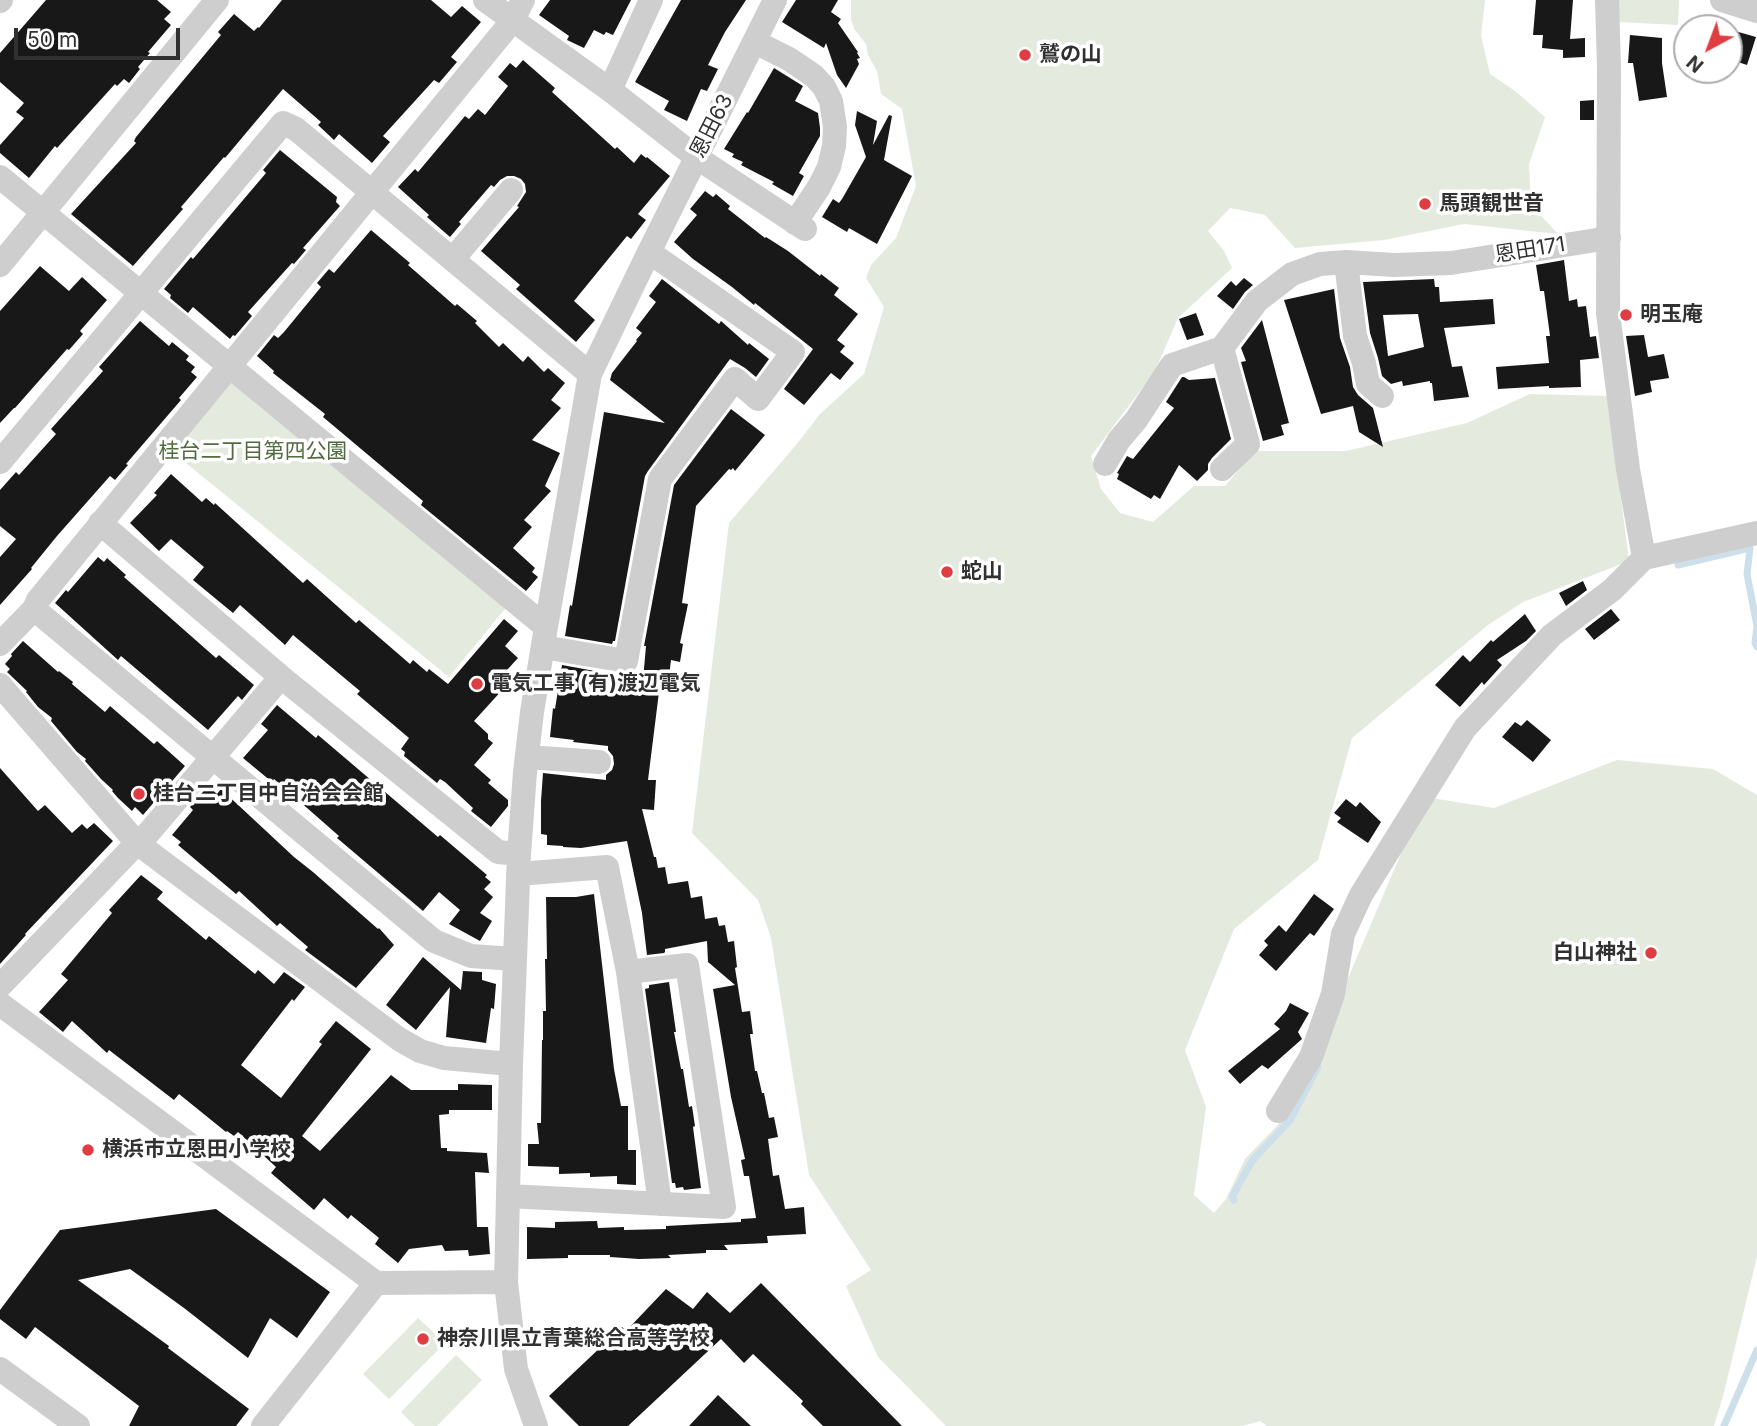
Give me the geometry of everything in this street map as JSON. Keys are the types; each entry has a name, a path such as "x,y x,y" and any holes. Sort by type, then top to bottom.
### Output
{"street":[{"path":"0,265 217,0"},
{"path":"485,0 518,10 610,90 696,157 800,226 829,167 835,127 831,101 814,76 789,59 755,42"},
{"path":"610,90 651,0"},
{"name":"恩田63","path":"535,1426 516,1369 506,1282 519,864 527,757 544,637 590,374 775,0"},
{"path":"1606,0 1609,68 1608,313 1628,469 1644,558"},
{"path":"1722,0 1757,11"},
{"path":"0,643 34,609 38,600 100,523 518,10"},
{"path":"0,462 283,123 296,129 372,191 590,374"},
{"path":"0,177 141,293 544,637 626,662 660,478 735,379 758,399 793,352 649,252"},
{"path":"453,260 511,190"},
{"name":"恩田171","path":"1222,348 1258,301 1292,274 1320,264 1451,263 1609,238"},
{"path":"1346,262 1355,335 1368,384 1382,396"},
{"path":"1105,464 1172,365 1222,348 1248,444 1222,469"},
{"path":"100,523 281,677 498,852 519,864 607,867 628,972 660,1204"},
{"path":"1278,1111 1311,1057 1333,994 1343,934 1361,895 1465,728 1552,635 1612,590 1644,558 1757,533"},
{"path":"34,609 433,941 471,956 515,959"},
{"path":"0,986 145,837 281,677"},
{"path":"0,685 138,843 388,1031 420,1051 444,1058 511,1064"},
{"path":"527,757 585,768"},
{"path":"508,1196 724,1207 687,965 628,972"},
{"path":"0,1004 376,1283 506,1282"},
{"path":"263,1426 376,1283"},
{"path":"0,1369 78,1426"}],"green space":[{"path":"851,0 1485,0 1481,36 1490,74 1545,117 1529,164 1531,205 1558,234 1464,224 1384,240 1295,248 1265,215 1230,208 1208,231 1224,251 1232,268 1178,318 1155,371 1091,456 1101,489 1120,513 1153,522 1194,486 1225,486 1255,451 1346,451 1467,423 1530,394 1608,396 1629,561 1523,602 1488,625 1352,738 1318,860 1234,929 1185,1050 1206,1107 1194,1195 1214,1213 1226,1199 1245,1159 1292,1110 1425,797 1494,808 1617,760 1713,769 1757,795 1757,1257 1714,1426 1267,1426 1260,1421 1242,1426 946,1426 878,1357 846,1286 871,1270 809,1175 771,938 758,900 692,833 729,523 820,414 864,374 884,307 866,278 871,265 896,238 916,186 902,109 881,94 877,71 868,55 866,44 854,29"},
{"path":"1618,0 1679,0 1678,14 1673,14 1673,25 1619,22"},
{"name":"桂台二丁目第四公園","path":"228,367 513,599 449,677 165,446"},
{"path":"418,1318 445,1343 389,1399 363,1374"},
{"path":"456,1355 482,1380 437,1426 415,1426 401,1412"}],"building":[{"path":"46,0 157,0 171,12 164,19 171,25 148,52 150,53 129,83 124,79 117,86 115,84 57,148 55,146 29,178 0,153 0,145 24,118 16,112 24,103 0,82 0,53"},
{"path":"282,0 431,0 451,17 462,6 481,22 451,57 457,62 439,83 434,80 383,136 390,142 372,163 339,134 334,140 318,125 321,122 283,89 133,266 71,214 136,143 136,137 221,35 218,32 234,14 254,31"},
{"path":"550,0 631,0 613,35 606,32 604,35 594,30 584,48 567,40 569,36 539,15"},
{"path":"681,0 746,0 708,65 718,69 707,91 701,89 687,121 664,110 669,101 635,82"},
{"path":"796,0 838,0 831,12 841,19 838,23 860,58 857,59 859,64 846,88 837,75 826,43 824,48 782,22"},
{"path":"1536,0 1573,0 1570,39 1585,38 1585,57 1563,58 1563,50 1542,48 1543,35 1533,35"},
{"path":"1743,33 1756,37 1747,65 1743,64"},
{"path":"1630,35 1662,38 1662,63 1667,97 1639,101 1633,63 1628,63"},
{"path":"523,60 555,88 552,92 615,149 617,147 634,163 641,154 670,176 638,214 646,220 631,239 627,236 574,301 595,320 576,342 516,289 520,285 481,251 519,207 517,206 526,192 521,179 507,176 494,187 491,185 459,222 461,224 450,237 398,187 415,169 418,172 465,116 469,119 478,109 485,115 508,86 498,77 510,63 516,68"},
{"path":"774,68 803,86 795,101 818,113 820,136 799,173 804,176 793,196 772,184 774,182 741,165 743,162 724,149"},
{"path":"1594,100 1594,120 1580,120 1580,101"},
{"path":"857,111 877,121 873,145 889,115 892,116 884,160 912,176 877,244 849,228 847,232 822,217 833,199 839,203 842,199 866,157 855,125"},
{"path":"280,150 337,197 336,202 340,206 303,248 306,250 294,264 292,263 248,312 252,316 230,339 193,307 188,313 170,298 171,295 164,289 266,173 263,170"},
{"path":"705,191 713,197 716,194 730,206 728,209 765,238 788,251 839,288 834,295 858,314 837,340 845,346 840,352 854,363 840,380 831,373 804,405 784,389 813,349 674,242 697,215 690,209"},
{"path":"371,230 455,306 457,304 477,321 475,323 499,347 503,343 523,362 528,356 544,372 548,368 565,383 551,400 561,408 532,440 560,453 545,486 551,491 524,520 532,527 513,548 535,568 532,572 538,577 526,591 421,505 423,501 323,417 325,414 273,373 257,356 274,335 278,338 284,332 321,287 317,283 329,269 334,273"},
{"path":"1564,260 1569,301 1577,299 1578,307 1586,306 1590,337 1596,336 1599,358 1580,360 1581,387 1498,389 1496,367 1549,363 1546,336 1550,336 1544,291 1540,291 1536,265"},
{"path":"40,266 69,291 82,277 107,300 80,331 83,334 0,423 0,311"},
{"path":"1244,278 1253,285 1233,309 1217,296 1231,281 1236,286"},
{"path":"662,279 769,359 756,377 730,359 645,476 615,641 612,644 565,636 604,412 665,423 610,380 612,373 642,333 636,328 656,302 649,296"},
{"path":"1434,279 1435,287 1439,287 1440,302 1493,299 1495,324 1444,328 1452,367 1462,366 1469,397 1434,401 1430,381 1403,386 1402,381 1391,384 1382,376 1370,333 1363,282","holes":["1418,314 1424,347 1388,356 1383,315"]},
{"path":"1334,289 1340,338 1350,367 1353,387 1373,408 1383,447 1359,432 1353,406 1321,414 1284,300"},
{"path":"1196,313 1204,335 1187,340 1179,319"},
{"path":"1262,320 1289,423 1281,425 1284,435 1263,441 1241,362 1246,361 1241,348"},
{"path":"140,321 169,346 172,342 189,356 186,360 195,367 191,372 197,377 179,398 181,400 126,464 128,465 115,480 110,476 0,605 0,557 16,539 0,526 0,490 16,472 19,475 56,434 51,429 103,371 99,367"},
{"path":"1644,335 1648,357 1664,354 1669,378 1650,381 1652,392 1635,396 1626,336"},
{"path":"1182,377 1189,380 1215,378 1231,439 1212,458 1208,470 1197,481 1179,465 1160,499 1154,495 1151,499 1117,479 1117,473 1127,456 1133,459 1174,408 1166,402"},
{"path":"731,409 765,435 735,471 733,468 729,469 696,506 682,603 688,604 680,643 683,644 680,662 671,660 667,693 659,692 648,780 656,780 654,810 642,809 654,857 658,868 665,867 668,884 688,881 691,898 702,896 705,919 717,917 719,926 725,925 728,942 734,941 742,1012 750,1011 755,1071 764,1093 769,1118 774,1117 778,1137 768,1139 773,1176 779,1175 785,1209 804,1207 806,1234 767,1236 768,1243 724,1245 728,1250 668,1255 671,1258 568,1255 568,1258 527,1259 527,1227 555,1228 555,1222 597,1221 598,1228 666,1229 666,1226 741,1222 741,1219 756,1218 749,1176 744,1176 741,1160 745,1159 731,1097 713,989 735,985 708,962 707,941 647,955 642,913 627,841 581,848 563,847 547,845 547,835 541,834 543,773 606,780 606,775 614,764 608,746 550,737 562,665 606,673 605,676 643,680 644,646 674,485"},
{"path":"171,474 202,502 206,498 214,505 215,503 303,583 307,579 356,623 359,620 410,664 413,660 448,684 504,619 518,631 505,646 518,658 497,681 504,688 474,721 493,743 474,765 491,780 488,783 508,800 508,806 491,827 471,811 473,808 445,782 440,779 437,783 404,756 405,752 401,749 409,738 357,694 360,691 293,635 285,645 240,605 233,613 193,580 204,567 171,539 159,551 130,523 157,495 154,493"},
{"path":"98,557 104,562 107,558 126,575 124,577 216,658 219,655 254,685 242,700 238,696 208,730 121,656 118,660 55,603"},
{"path":"1583,581 1587,590 1566,606 1559,593"},
{"path":"1611,609 1620,620 1594,640 1585,629"},
{"path":"1525,614 1536,631 1497,660 1502,665 1484,685 1482,682 1460,707 1435,685 1463,655 1470,662 1491,640 1493,642"},
{"path":"23,641 105,712 110,706 154,744 157,741 185,766 143,815 135,807 132,811 118,798 51,721 52,718 38,707 27,691 7,672 10,669 5,664"},
{"path":"277,705 316,738 318,735 487,875 485,877 491,882 484,889 493,897 480,913 492,921 480,941 449,924 460,910 439,892 423,911 337,838 339,836 274,779 272,782 243,758 268,730 261,724"},
{"path":"1527,720 1551,740 1533,762 1502,737 1515,722 1521,726"},
{"path":"0,768 38,811 45,805 72,833 82,824 87,829 94,823 113,841 0,964"},
{"path":"208,786 217,794 221,789 294,857 379,928 394,945 356,988 305,950 308,947 280,923 277,926 239,891 236,894 178,845 181,842 172,835 193,810 190,807"},
{"path":"1346,799 1356,807 1360,802 1381,822 1368,843 1337,822 1341,818 1334,813"},
{"path":"141,875 163,892 157,899 206,940 209,936 255,974 258,970 274,984 284,972 305,987 294,1001 292,999 241,1065 281,1098 336,1021 371,1049 302,1136 320,1151 391,1075 411,1090 458,1090 458,1084 492,1085 492,1110 449,1110 449,1114 439,1115 441,1148 447,1148 447,1151 487,1153 489,1173 475,1172 477,1227 488,1227 490,1254 469,1256 468,1250 445,1251 442,1245 409,1249 398,1263 375,1244 379,1238 351,1215 348,1219 324,1198 314,1210 271,1173 276,1167 238,1132 234,1136 226,1132 179,1094 174,1100 109,1050 107,1053 72,1021 63,1032 39,1012 68,980 61,974 112,913 109,910"},
{"path":"594,894 614,1069 621,1106 628,1106 628,1150 636,1150 636,1185 617,1184 617,1176 559,1174 559,1167 528,1166 528,1144 539,1144 537,1123 541,1123 543,1011 546,1011 546,897"},
{"path":"1314,894 1334,909 1314,936 1310,933 1276,971 1259,955 1268,945 1264,941 1279,925 1286,932"},
{"path":"423,957 461,990 463,971 482,972 482,980 496,984 494,1009 491,1008 486,1043 446,1037 450,987 416,1030 386,1005"},
{"path":"669,982 674,1032 689,1107 692,1106 701,1188 684,1190 683,1187 676,1188 675,1183 672,1183 645,989 649,988 649,985"},
{"path":"1290,1003 1309,1013 1298,1032 1302,1039 1268,1069 1262,1065 1240,1084 1228,1071 1280,1029 1274,1024"},
{"path":"216,1209 330,1292 297,1338 270,1318 248,1358 130,1269 78,1280 169,1346 168,1348 249,1409 236,1426 129,1426 139,1406 35,1327 26,1339 0,1319 0,1310 60,1230"},
{"path":"761,1283 902,1426 823,1426 801,1404 803,1401 753,1354 744,1363 721,1339 628,1426 579,1426 549,1396 622,1327 626,1331 666,1289 693,1309 707,1292 730,1313"},
{"path":"718,1395 751,1426 689,1426"}],"waterway":[{"path":"1678,565 1750,548 1747,574 1757,626 1757,647"},
{"path":"1234,1200 1232,1197 1252,1161 1291,1119 1318,1067"},
{"path":"1724,1426 1757,1350"}],"place":[{"name":"鷲の山","path":"1025,55"},
{"name":"馬頭観世音","path":"1425,204"},
{"name":"明玉庵","path":"1626,315"},
{"name":"蛇山","path":"947,572"},
{"name":"電気工事 (有)渡辺電気","path":"477,684"},
{"name":"桂台二丁目中自治会会館","path":"139,794"},
{"name":"白山神社","path":"1651,953"},
{"name":"横浜市立恩田小学校","path":"88,1150"},
{"name":"神奈川県立青葉総合高等学校","path":"423,1339"}]}
